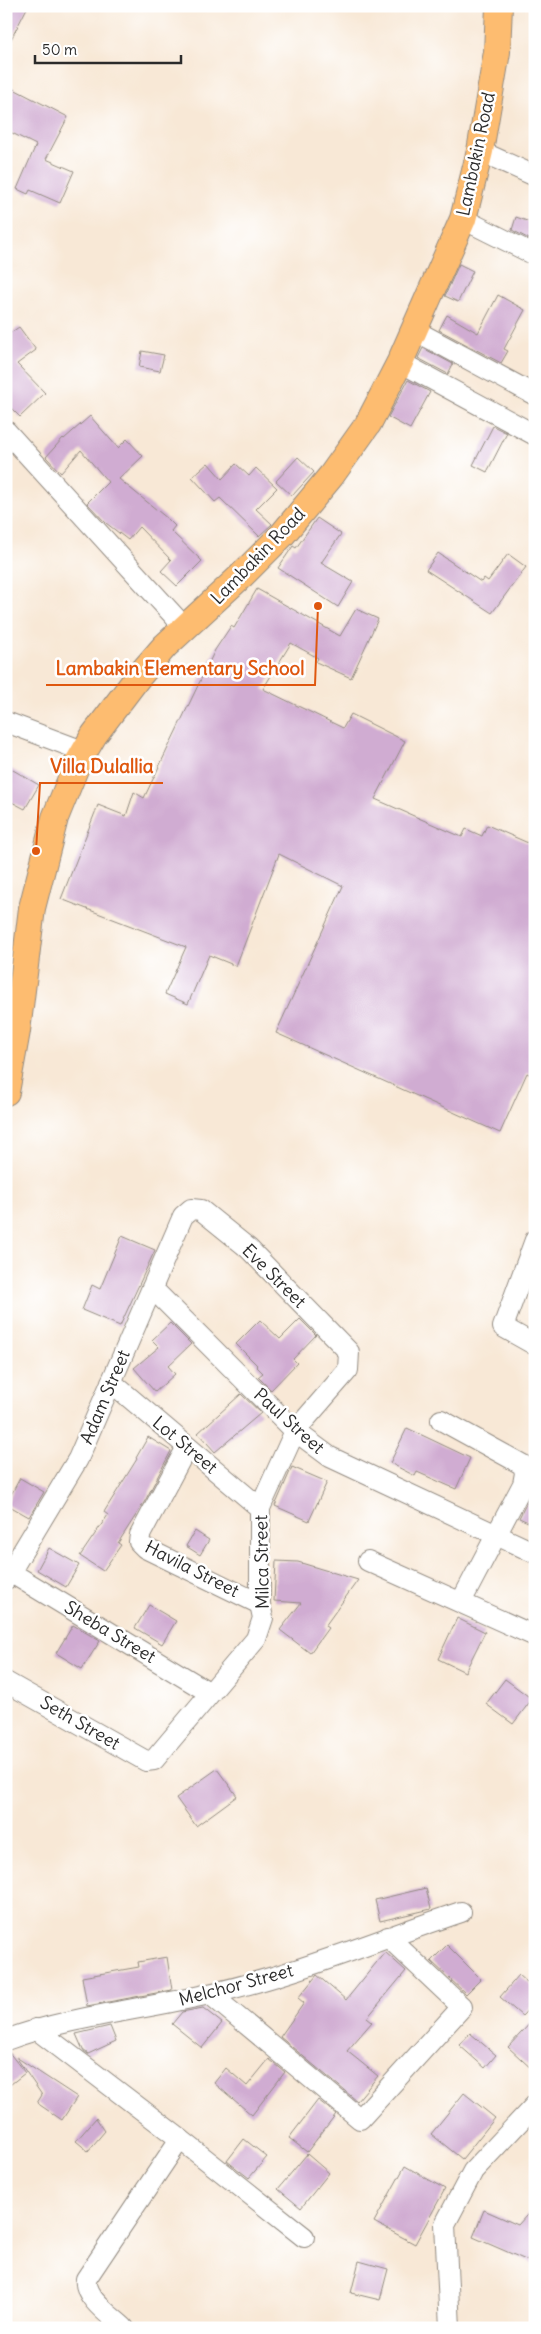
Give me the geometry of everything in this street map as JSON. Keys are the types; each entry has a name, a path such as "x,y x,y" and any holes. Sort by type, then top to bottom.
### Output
{"main road":[{"name":"Lambakin Road","path":"6,1092 12,1030 32,908 55,818 84,751 138,677 165,646 282,535 331,476 368,424 400,362 463,219 480,151 497,52 499,6"}],"street":[{"path":"480,151 535,176"},
{"path":"463,219 535,255"},
{"path":"414,330 535,395"},
{"path":"400,362 535,435"},
{"path":"6,431 185,628"},
{"path":"6,722 84,751"},
{"name":"Adam Street","path":"8,1576 78,1459 183,1216 191,1209"},
{"name":"Eve Street","path":"191,1209 201,1210 248,1248 349,1352"},
{"path":"535,1240 503,1327 535,1345"},
{"name":"Paul Street","path":"152,1288 294,1431 330,1457 494,1536 535,1553"},
{"name":"Milca Street","path":"154,1760 256,1639 263,1618 260,1604 260,1508 294,1431 348,1370 349,1352"},
{"name":"Lot Street","path":"111,1382 260,1508"},
{"path":"441,1420 522,1464 525,1473 523,1484 460,1602"},
{"name":"Havila Street","path":"187,1447 140,1535 139,1542 145,1548 260,1604"},
{"path":"368,1561 535,1636"},
{"name":"Sheba Street","path":"8,1576 210,1693"},
{"name":"Seth Street","path":"6,1682 146,1761 154,1760"},
{"name":"Melchor Street","path":"6,2040 36,2029 210,1994 317,1963 461,1912"},
{"path":"210,1994 360,2119 462,2008 388,1937"},
{"path":"36,2029 180,2138 304,2237"},
{"path":"450,2328 444,2224 473,2171 535,2105"},
{"path":"124,2328 88,2294 85,2286 86,2279 180,2138"}],"building":[{"path":"6,6 28,6 6,49"},
{"path":"6,85 68,117 46,159 74,171 60,203 30,190 28,194 17,189 36,145 6,130"},
{"path":"516,217 535,224 535,242 512,230"},
{"path":"459,264 473,271 458,302 445,296"},
{"path":"498,295 525,310 504,349 508,351 501,363 439,330 447,315 478,333"},
{"path":"19,327 36,350 17,364 45,393 20,417 6,403 6,336"},
{"path":"423,348 453,364 448,374 418,358"},
{"path":"142,351 164,355 160,371 139,367"},
{"path":"408,380 430,392 410,429 388,417"},
{"path":"90,416 118,448 127,439 143,456 119,479 168,519 175,526 171,531 202,561 177,586 161,571 171,560 139,527 128,540 106,523 87,503 108,482 81,450 61,473 46,457 63,438"},
{"path":"493,426 507,433 487,472 473,465"},
{"path":"298,457 314,472 292,496 276,481"},
{"path":"208,463 222,479 236,464 249,476 256,468 277,488 256,509 272,524 259,536 220,498 215,502 192,477"},
{"path":"317,518 341,534 321,563 353,582 338,607 278,568 293,546 296,548"},
{"path":"438,553 481,582 484,578 488,581 508,554 526,567 492,613 426,570"},
{"path":"257,589 340,636 356,609 378,619 351,678 316,662 318,658 291,643 263,689 343,728 351,714 405,741 375,799 462,837 466,829 482,836 487,825 535,846 535,1077 527,1073 500,1133 276,1033 343,886 279,854 236,966 209,955 188,1004 165,994 186,947 61,899 98,805 126,816 134,792 144,798 215,650 231,626 234,628"},
{"path":"6,766 39,785 25,809 6,799"},
{"path":"122,1236 155,1250 120,1326 82,1310 92,1285 100,1289"},
{"path":"300,1319 316,1335 293,1359 297,1363 271,1390 258,1377 263,1373 257,1365 236,1344 260,1320 280,1339"},
{"path":"170,1323 191,1344 168,1366 175,1374 155,1392 134,1368 159,1347 152,1340"},
{"path":"241,1394 261,1413 215,1452 198,1433"},
{"path":"407,1428 470,1458 456,1489 417,1472 415,1476 390,1463"},
{"path":"148,1437 171,1451 145,1501 118,1543 121,1545 103,1571 80,1556 108,1515 104,1512 137,1459"},
{"path":"292,1467 327,1482 309,1521 275,1506"},
{"path":"20,1478 44,1492 29,1517 6,1504"},
{"path":"535,1486 535,1525 519,1518"},
{"path":"195,1531 209,1540 200,1555 186,1546"},
{"path":"49,1548 79,1565 66,1587 37,1570"},
{"path":"276,1561 298,1562 358,1580 325,1626 328,1628 310,1653 280,1630 301,1603 274,1601"},
{"path":"149,1605 176,1621 162,1644 135,1628"},
{"path":"457,1618 485,1632 465,1672 438,1659"},
{"path":"73,1625 100,1641 82,1669 56,1653"},
{"path":"505,1679 532,1699 513,1724 486,1704"},
{"path":"217,1769 237,1796 196,1826 176,1798"},
{"path":"426,1888 431,1909 380,1921 375,1900"},
{"path":"447,1945 481,1979 466,1994 431,1961"},
{"path":"385,1952 406,1971 367,2018 372,2022 347,2051 378,2076 357,2101 280,2037 304,2003 298,1998 317,1975 346,2000"},
{"path":"167,1957 172,1990 87,2006 82,1977 139,1967 138,1962"},
{"path":"519,1975 535,1989 535,2002 522,2016 500,1997"},
{"path":"203,2008 222,2023 202,2048 172,2024 182,2012"},
{"path":"535,2018 535,2072 508,2047"},
{"path":"110,2026 116,2041 88,2054 83,2050 76,2034"},
{"path":"470,2033 496,2055 485,2068 459,2045"},
{"path":"8,2051 25,2073 6,2088 6,2052"},
{"path":"16,2057 77,2097 62,2120 37,2103 42,2095"},
{"path":"269,2059 285,2072 252,2115 214,2083 226,2068 247,2086"},
{"path":"464,2093 495,2118 462,2159 431,2134"},
{"path":"318,2100 336,2114 307,2152 289,2138"},
{"path":"96,2118 105,2131 88,2151 76,2141"},
{"path":"244,2139 267,2157 249,2178 227,2161"},
{"path":"307,2154 329,2173 301,2208 278,2189"},
{"path":"405,2166 445,2189 415,2244 374,2222"},
{"path":"535,2206 535,2264 473,2237 484,2210 518,2225"},
{"path":"359,2261 388,2269 380,2300 351,2293"}],"place":[{"name":"Lambakin Elementary School","path":"318,606"},
{"name":"Villa Dulallia","path":"36,851"}]}
